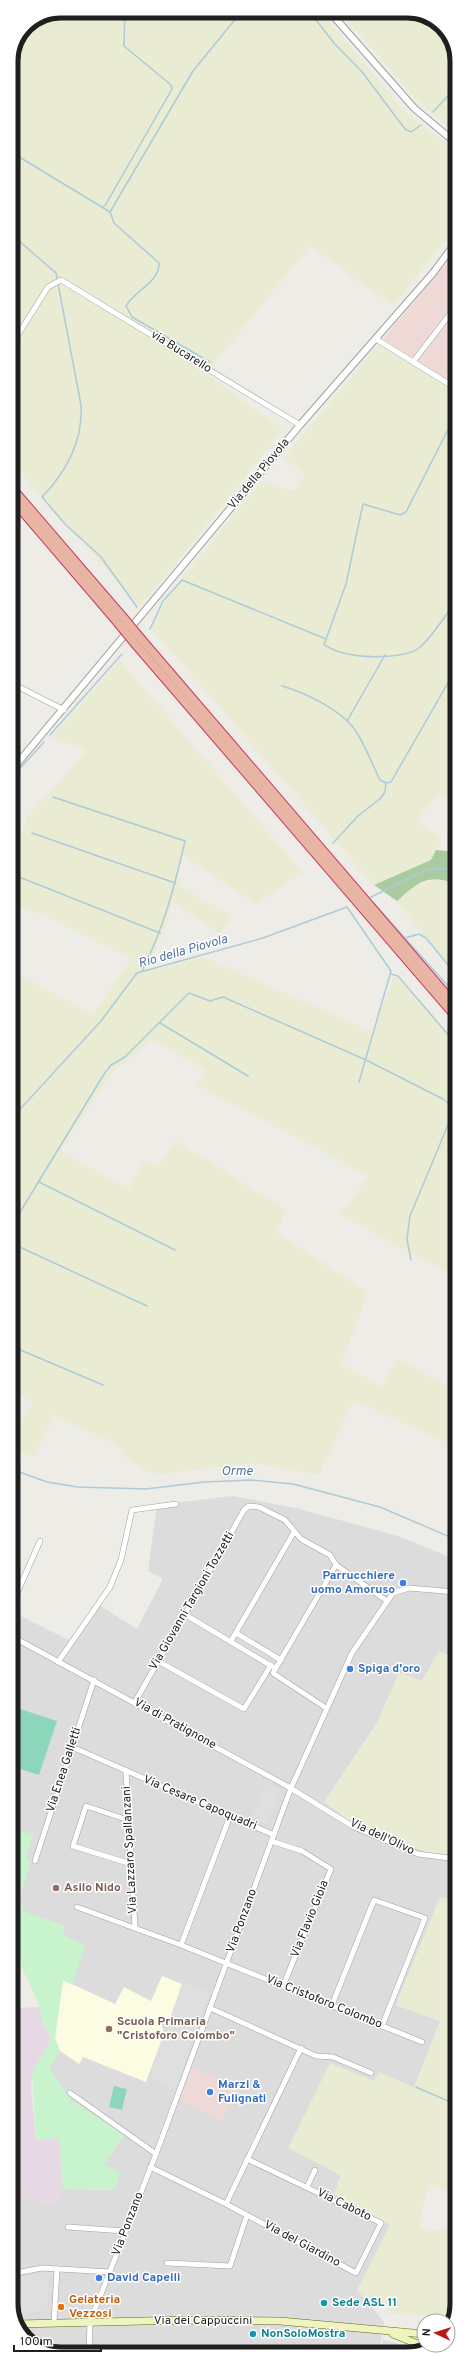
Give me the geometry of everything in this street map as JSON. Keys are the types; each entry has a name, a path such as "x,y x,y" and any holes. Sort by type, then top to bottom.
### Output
{"highway":[{"path":"18,496 120,620"},
{"path":"18,506 120,620 450,999"},
{"path":"139,642 450,1010"}],"main road":[{"name":"Via dei Cappuccini","path":"23,2324 54,2322 280,2321 416,2333"},
{"name":"Via dei Cappuccini","path":"388,2331 416,2344"}],"street":[{"path":"335,18 414,108 450,138"},
{"name":"Via della Piovola","path":"18,763 64,710 300,425 376,340 433,273 450,250"},
{"name":"via Bucarello","path":"18,335 48,287 61,280 300,425"},
{"path":"413,362 450,314"},
{"path":"376,340 450,385"},
{"path":"18,687 64,710"},
{"path":"58,1662 110,1587 116,1575 121,1560 132,1510 176,1504"},
{"name":"Via Giovanni Targioni Tozzetti","path":"136,1702 184,1614 244,1510 253,1505 285,1520 294,1532"},
{"path":"231,1641 294,1532 301,1539 330,1555 336,1565 388,1601"},
{"path":"18,1591 40,1541"},
{"path":"158,1661 244,1709 273,1667 281,1660 336,1565"},
{"name":"Via Ponzano","path":"90,2322 110,2272 124,2231 156,2154 291,1788 352,1653 393,1593 410,1588 450,1591"},
{"path":"184,1614 273,1667"},
{"path":"236,1632 281,1660"},
{"name":"Via di Pratignone","path":"18,1640 136,1702 291,1788"},
{"path":"273,1667 272,1673 326,1708"},
{"name":"Via Enea Galletti","path":"35,1861 94,1680"},
{"name":"Via Cesare Capoquadri","path":"72,1747 274,1835"},
{"name":"Via Lazzaro Spallanzani","path":"126,1771 135,1928"},
{"name":"Via dell'Olivo","path":"291,1788 354,1827 418,1854 450,1858"},
{"path":"128,1820 86,1806 73,1846 131,1864"},
{"path":"181,1945 230,1816"},
{"name":"Via Flavio Gioia","path":"272,1840 302,1851 331,1869 283,1986"},
{"path":"332,2005 374,1900 425,1918 382,2026"},
{"name":"Via Cristoforo Colombo","path":"77,1907 181,1945 422,2042"},
{"path":"210,2008 319,2056 336,2058 371,2073"},
{"path":"226,2204 301,2048"},
{"path":"70,2093 156,2154"},
{"name":"Via Caboto","path":"248,2159 381,2223 356,2273"},
{"name":"Via del Giardino","path":"150,2167 226,2204 356,2273"},
{"name":"Via Caboto","path":"307,2187 315,2170"},
{"path":"168,2263 230,2266 247,2215"},
{"name":"Via Ponzano","path":"68,2227 124,2231"},
{"path":"18,2273 35,2269 110,2272"},
{"path":"54,2322 57,2269"},
{"path":"89,2347 90,2322"}],"shaded area":[{"path":"61,18 326,18 404,111 450,147 450,234 393,306 310,246 206,373 283,430 140,607 18,469 18,61 21,45 25,37 37,25 45,21"},
{"path":"345,18 418,19 431,25 441,35 446,42 450,56 450,127 416,99"},
{"path":"450,259 450,382 383,339"},
{"path":"383,339 450,382 450,798 439,794 415,821 442,838 432,860 374,885 151,628 167,597 261,482 295,491 305,473 283,459"},
{"path":"120,661 302,872 256,904 180,853 177,885 232,916 220,934 172,901 166,926 146,971 203,957 373,1032 394,975 450,1036 450,1273 340,1215 369,1176 197,1085 206,1070 152,1040 113,1071 60,1151 129,1189 143,1160 157,1166 176,1141 286,1210 277,1232 368,1292 341,1364 382,1387 397,1359 450,1387 450,1444 353,1400 319,1475 254,1463 160,1474 149,1472 126,1458 118,1445 54,1415 34,1457 18,1451 18,1426 33,1403 18,1393 18,975 93,1014 132,959 47,917 18,906 18,850 27,818 87,750 51,737"},
{"path":"436,879 450,882 450,967 397,901 419,882"},
{"path":"232,1496 296,1508 398,1536 450,1557 450,1656 439,1651 422,1681 399,1673 377,1723 324,1802 350,1821 392,1839 429,1853 450,1855 450,1900 440,1897 396,2005 440,2021 414,2088 379,2072 334,2194 390,2225 358,2290 384,2322 380,2347 58,2347 45,2344 37,2340 29,2332 20,2318 18,2309 18,2193 55,2205 63,2189 115,2190 104,2164 124,2135 70,2100 49,2068 60,2051 62,1935 65,1926 24,1912 20,1897 30,1862 26,1857 33,1835 18,1830 18,1614 69,1640 96,1603 137,1629 163,1579 148,1571 157,1505"},
{"path":"439,1651 450,1656 450,1855 429,1853 392,1839 350,1821 324,1802 377,1723 399,1673 422,1681"},
{"path":"266,1784 280,1790 266,1824 252,1818"},
{"path":"440,1897 450,1900 450,2191 428,2185 419,2228 450,2231 449,2312 416,2313 416,2315 387,2314 389,2306 365,2299 357,2290 390,2225 334,2194 342,2176 288,2148 330,2063 374,2081 379,2072 414,2088 440,2021 396,2005"},
{"name":"Scuola Primaria \"Cristoforo Colombo\"","path":"162,1976 182,1984 168,2024 161,2021 164,2034 146,2082 83,2057 79,2064 60,2051 55,2038 63,1980 115,2004 124,1987 151,2001"},
{"path":"183,1983 210,1992 175,2089 150,2078"},
{"path":"40,2007 42,2023 49,2032 51,2041 32,2072 31,2088 36,2140 60,2138 63,2189 56,2205 18,2193 18,2008"},
{"path":"192,2067 238,2089 222,2122 180,2101"},
{"path":"39,2273 49,2273 47,2311 19,2312 19,2277 38,2275"},
{"path":"383,2339 405,2347 381,2347"}],"green space":[{"path":"436,850 450,851 450,882 438,879 424,881 417,884 397,901 374,885 431,860"},
{"path":"18,1708 57,1721 39,1775 18,1768"},
{"path":"18,1830 33,1834 26,1857 30,1862 20,1896 24,1912 65,1926 62,1935 85,1945 72,1985 63,1980 55,2038 60,2051 49,2068 71,2100 124,2135 104,2164 120,2173 115,2190 63,2189 60,2138 36,2140 32,2072 51,2040 49,2032 42,2023 40,2007 18,1959"},
{"path":"114,2086 127,2089 122,2110 109,2107"}],"waterway":[{"path":"103,207 172,89 171,85 124,46 125,18"},
{"path":"110,212 193,71 236,18"},
{"path":"314,18 334,43 363,73 405,129 411,132 421,125"},
{"path":"433,112 450,94"},
{"path":"18,156 110,212 114,223 159,263 155,276 126,306 132,317 210,362"},
{"path":"18,240 56,273 81,405 79,431 71,455 58,477 42,497 65,524 101,557 137,607"},
{"path":"450,426 406,512 400,515 363,504 346,584 324,645 339,652 371,657 393,656 412,652 419,648 428,639 450,610"},
{"path":"150,629 163,601 182,580 326,639"},
{"path":"50,735 122,654"},
{"path":"347,721 385,655"},
{"path":"386,783 391,782 450,679"},
{"path":"282,686 313,698 343,717 360,738 380,780 386,783"},
{"path":"18,770 44,742"},
{"path":"333,843 358,816 381,798 385,792 386,783"},
{"path":"53,797 185,841 168,908 150,955 142,971"},
{"path":"32,833 175,883"},
{"path":"450,870 439,868 426,870 369,898 450,988"},
{"path":"19,877 160,933"},
{"name":"Rio della Piovola","path":"18,1111 101,1021 137,973 263,938 347,907 391,971 359,1082"},
{"path":"405,938 419,934 426,938 450,967"},
{"path":"391,974 398,976 450,1037"},
{"path":"18,1215 104,1074 111,1065 125,1057 189,993 210,1001 223,997 366,1060 443,1099 450,1104"},
{"path":"160,1023 248,1076"},
{"path":"411,1260 407,1239 410,1216 450,1120"},
{"path":"39,1182 175,1250"},
{"path":"18,1246 147,1306"},
{"path":"18,1349 103,1385"},
{"name":"Orme","path":"18,1472 47,1482 78,1487 146,1489 204,1482 251,1480 293,1484 380,1507 450,1537"},
{"path":"416,2087 450,2102"}],"place":[{"name":"Parrucchiere uomo Amoruso","path":"403,1583"},
{"name":"Spiga d'oro","path":"350,1669"},
{"name":"Asilo Nido","path":"56,1888"},
{"name":"Scuola Primaria \"Cristoforo Colombo\"","path":"109,2029"},
{"name":"Marzi & Fulignati","path":"210,2092"},
{"name":"David Capelli","path":"99,2278"},
{"name":"Sede ASL 11","path":"324,2303"},
{"name":"Gelateria Vezzosi","path":"61,2307"},
{"name":"NonSoloMostra","path":"253,2334"}]}
